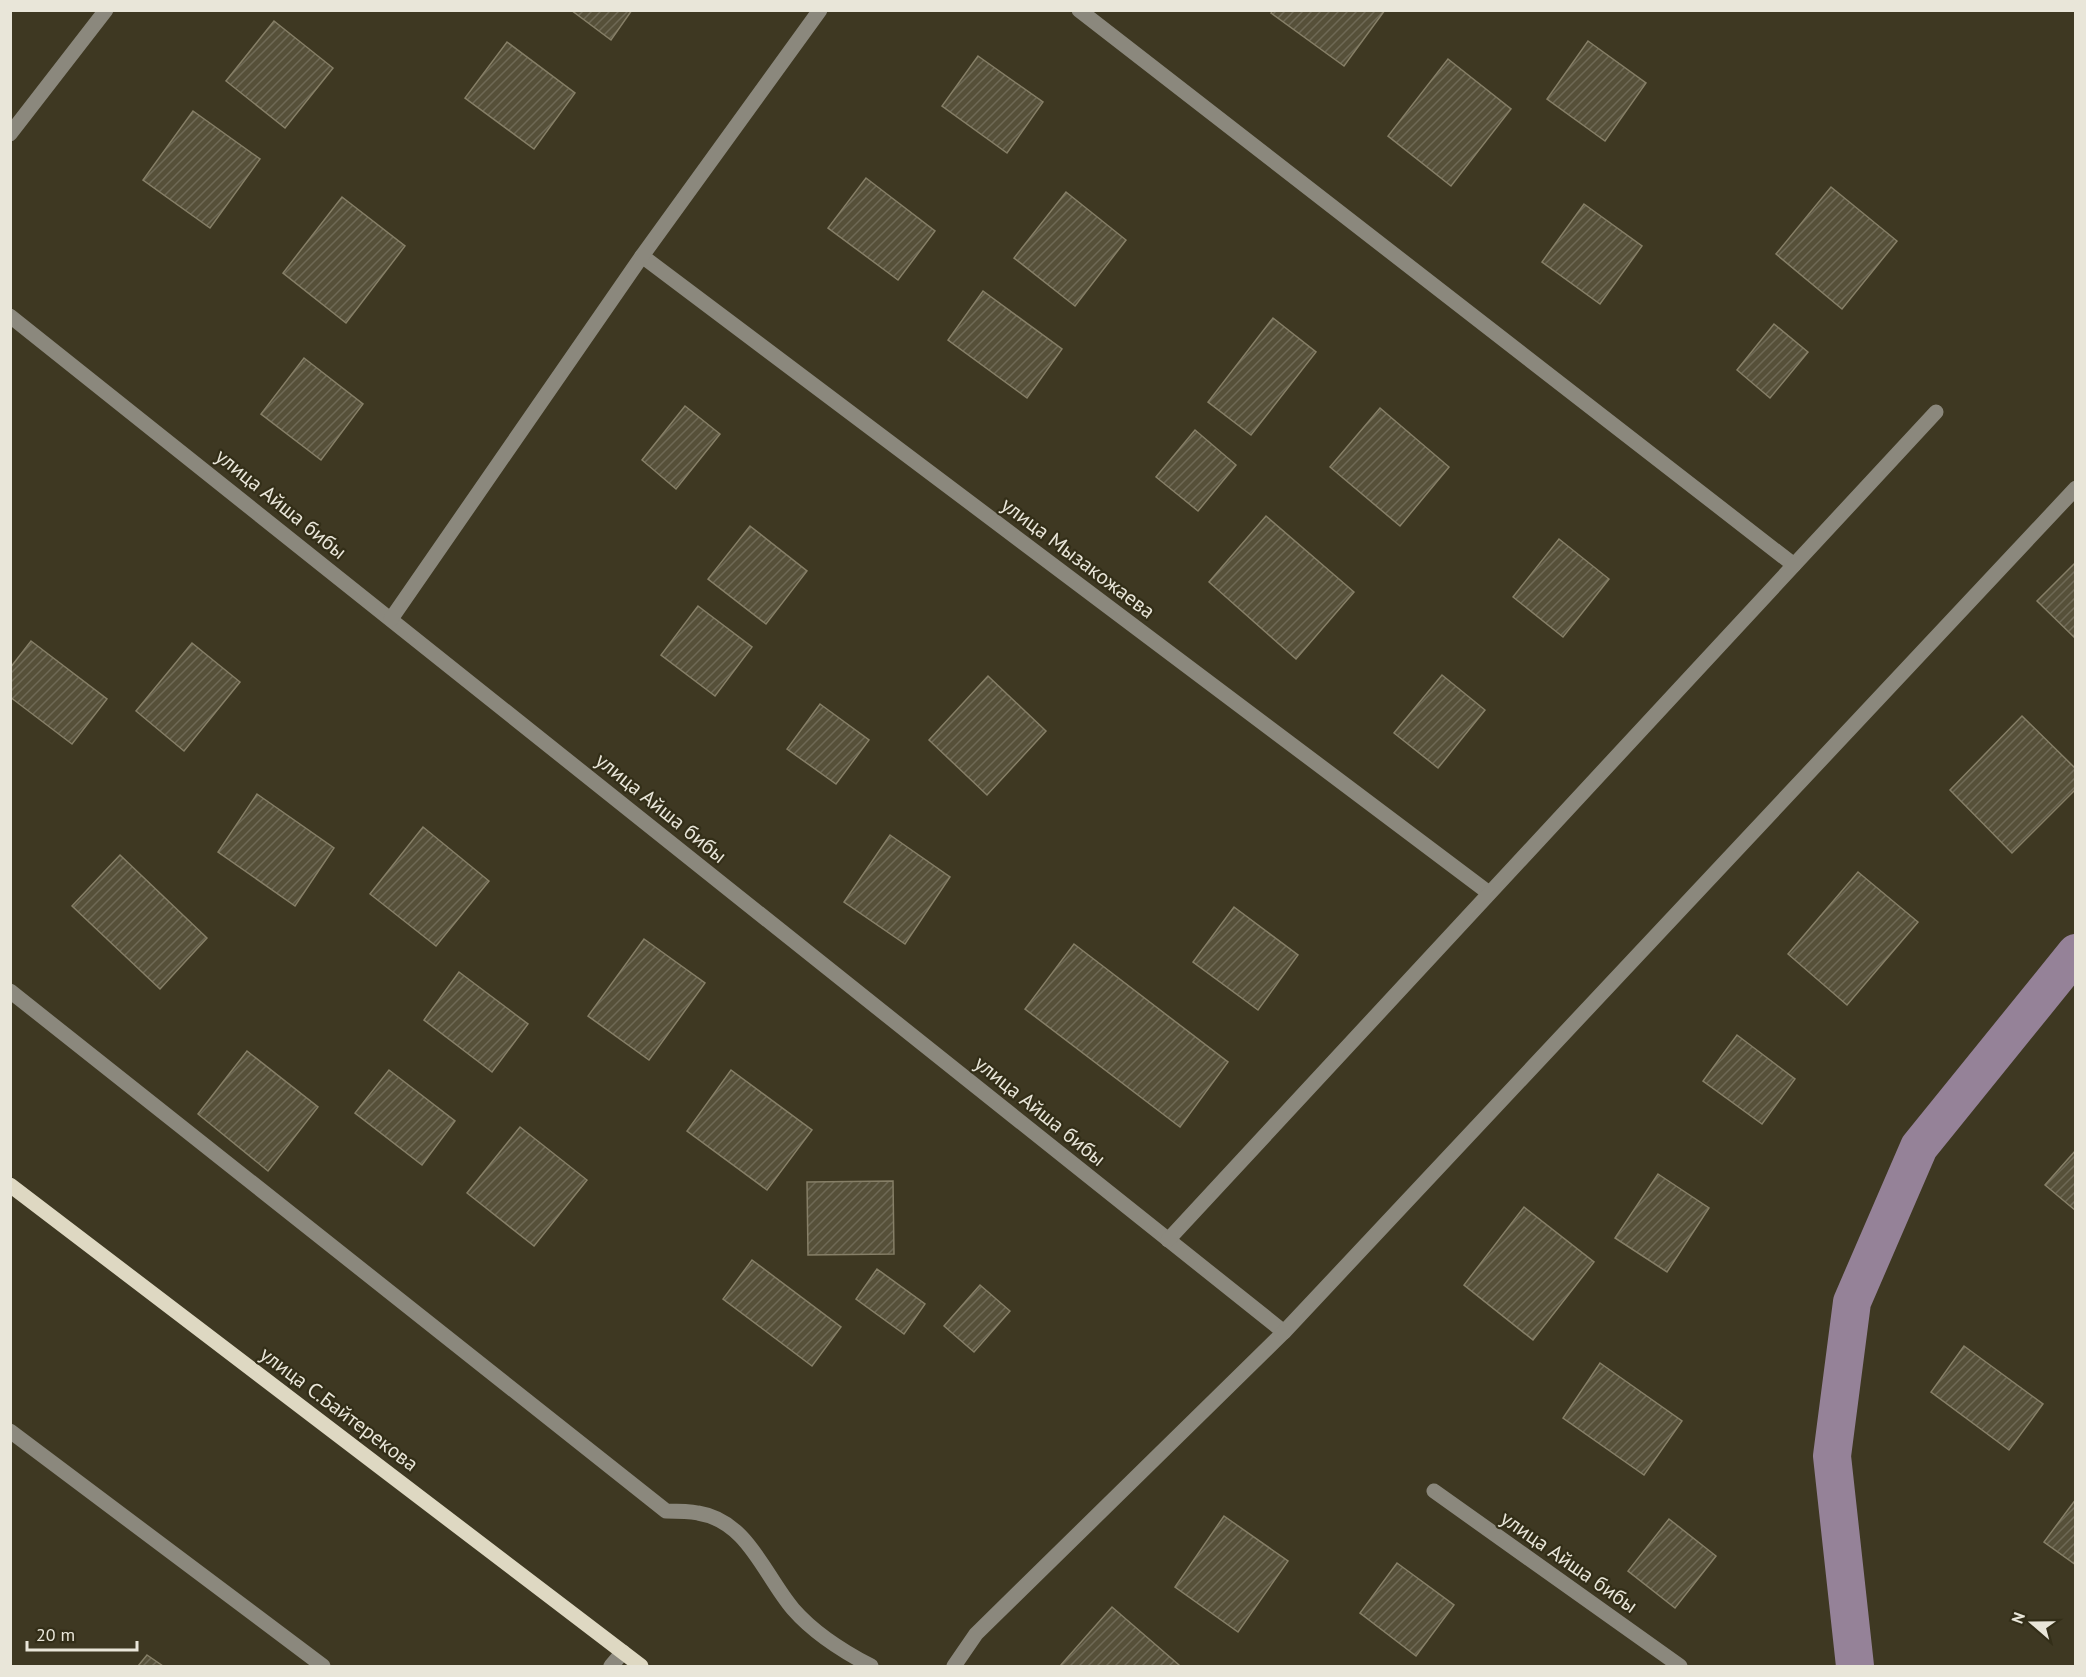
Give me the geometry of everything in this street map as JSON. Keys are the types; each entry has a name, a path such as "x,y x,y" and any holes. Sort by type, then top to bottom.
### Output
{"main road":[{"name":"улица С.Байтерекова","path":"10,1185 641,1666"}],"street":[{"path":"10,134 106,10"},
{"path":"391,619 642,256 820,10"},
{"path":"1079,10 1794,565"},
{"name":"улица Мызакожаева","path":"642,256 1489,893"},
{"name":"улица Айша бибы","path":"10,316 1284,1332"},
{"path":"1168,1240 1936,412"},
{"path":"954,1666 976,1634 1284,1332 2076,488"},
{"path":"10,991 666,1511 700,1513 723,1522 753,1548 793,1609 812,1627 871,1666"},
{"path":"10,1431 323,1666"},
{"name":"улица Айша бибы","path":"1434,1491 1680,1666"},
{"path":"611,1666 623,1652"}],"building":[{"path":"571,10 632,10 611,40"},
{"path":"1273,10 1385,10 1344,66 1271,13"},
{"path":"274,21 333,68 285,128 226,81"},
{"path":"1588,41 1646,83 1605,141 1547,99"},
{"path":"507,42 575,93 534,149 465,98"},
{"path":"978,56 1043,102 1007,153 942,106"},
{"path":"1448,59 1511,109 1451,186 1388,136"},
{"path":"193,111 260,159 210,228 143,180"},
{"path":"866,178 935,231 898,280 828,228"},
{"path":"1831,187 1897,241 1842,309 1776,254"},
{"path":"1066,192 1126,240 1075,306 1014,258"},
{"path":"342,197 405,246 346,323 283,273"},
{"path":"1584,204 1642,246 1600,304 1542,262"},
{"path":"983,291 1062,349 1027,398 948,340"},
{"path":"1273,318 1316,352 1251,435 1208,402"},
{"path":"1774,324 1808,352 1770,398 1737,370"},
{"path":"304,358 363,404 321,460 261,414"},
{"path":"685,406 720,434 676,489 642,460"},
{"path":"1380,408 1449,467 1400,526 1330,467"},
{"path":"1195,430 1236,465 1198,511 1156,477"},
{"path":"1266,516 1354,592 1296,659 1209,582"},
{"path":"750,526 807,571 766,624 708,579"},
{"path":"1559,539 1609,579 1563,637 1513,597"},
{"path":"2076,562 2076,639 2037,601"},
{"path":"698,606 752,647 715,696 661,655"},
{"path":"31,641 107,699 72,744 10,697 10,668"},
{"path":"192,643 240,682 184,751 136,711"},
{"path":"1442,675 1485,710 1438,768 1394,733"},
{"path":"988,676 1046,731 987,795 929,740"},
{"path":"820,704 869,740 836,784 787,749"},
{"path":"2022,716 2076,769 2076,789 2012,853 1950,790"},
{"path":"257,794 334,848 295,906 218,852"},
{"path":"423,827 489,881 436,946 370,894"},
{"path":"890,835 950,877 905,944 844,902"},
{"path":"120,855 207,938 160,989 72,906"},
{"path":"1858,872 1918,922 1847,1005 1788,954"},
{"path":"1234,907 1298,955 1258,1010 1193,962"},
{"path":"644,939 705,983 649,1060 588,1016"},
{"path":"1074,944 1228,1062 1180,1127 1025,1009"},
{"path":"459,972 528,1024 492,1072 424,1020"},
{"path":"1737,1035 1795,1079 1762,1124 1703,1081"},
{"path":"247,1051 318,1107 268,1171 198,1114"},
{"path":"389,1070 455,1121 422,1165 355,1113"},
{"path":"731,1070 812,1130 767,1190 687,1131"},
{"path":"520,1127 587,1180 534,1246 467,1193"},
{"path":"2076,1150 2076,1211 2045,1185"},
{"path":"1658,1174 1709,1208 1667,1272 1615,1238"},
{"path":"893,1181 894,1254 808,1255 807,1182"},
{"path":"1524,1207 1594,1262 1533,1340 1464,1285"},
{"path":"752,1260 841,1327 812,1366 723,1299"},
{"path":"877,1269 925,1304 904,1334 856,1299"},
{"path":"980,1285 1010,1311 974,1352 944,1326"},
{"path":"1964,1346 2043,1404 2009,1450 1931,1392"},
{"path":"1600,1363 1682,1421 1644,1475 1563,1418"},
{"path":"2076,1499 2076,1565 2044,1542"},
{"path":"1224,1516 1288,1561 1238,1632 1175,1587"},
{"path":"1669,1519 1716,1556 1675,1608 1628,1571"},
{"path":"1397,1563 1454,1605 1416,1656 1360,1613"},
{"path":"1112,1607 1179,1665 1060,1666"},
{"path":"147,1655 163,1666 138,1666"}],"waterway":[{"path":"1855,1666 1832,1456 1852,1302 1919,1147 2076,953"}]}
